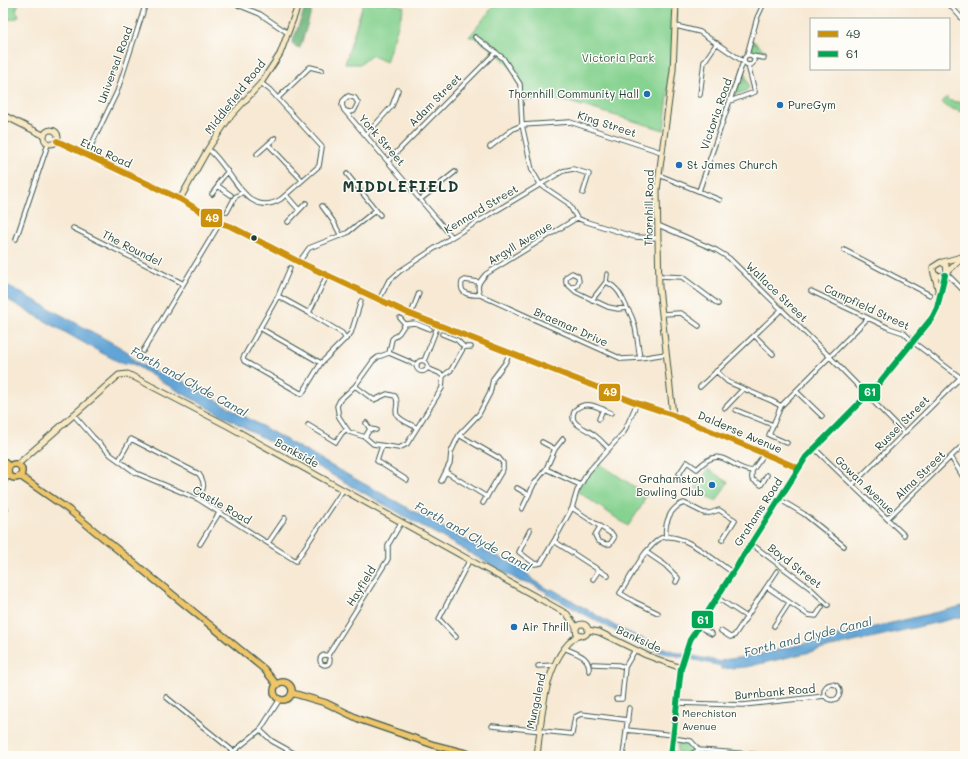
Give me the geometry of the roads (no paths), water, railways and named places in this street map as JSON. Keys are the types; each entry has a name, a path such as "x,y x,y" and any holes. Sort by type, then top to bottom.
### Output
{"main road":[{"path":"3,461 9,466"},
{"path":"9,466 18,464 22,471 20,476"},
{"path":"9,466 9,475 13,478 20,476"},
{"path":"20,476 69,510 264,669 277,685"},
{"path":"282,682 289,684 292,693 287,699 280,699 275,695 277,685 282,682"},
{"path":"292,693 326,703 361,720 434,745 477,756"}],"street":[{"name":"Universal Road","path":"87,154 117,92 146,3"},
{"path":"232,3 260,14 288,33"},
{"name":"Middlefield Road","path":"180,199 208,149 229,118 261,83 280,54 299,3"},
{"name":"Thornhill Road","path":"673,414 662,314 659,276 658,225 659,175 673,70 676,3"},
{"path":"753,62 749,55 750,40 764,3"},
{"path":"948,3 965,22"},
{"path":"676,26 700,32 738,56 743,63 748,65"},
{"path":"475,37 503,58 520,84 522,125 532,170 540,185 568,202 577,218 635,237 658,238"},
{"path":"700,95 704,62 717,43"},
{"name":"Adam Street","path":"388,160 496,52"},
{"path":"738,56 749,55 764,58 748,65"},
{"name":"Victoria Road","path":"699,191 743,63 749,55"},
{"path":"730,101 755,92 748,65"},
{"path":"278,98 310,67 322,70"},
{"path":"738,77 742,79"},
{"path":"208,149 221,160 243,192 252,201 264,205 276,203 319,166 322,146 278,98 261,83"},
{"path":"366,135 392,106 398,90"},
{"name":"York Street","path":"344,110 349,112 354,111 358,103 355,98 348,96 343,101 342,105 344,110 452,237"},
{"path":"3,115 43,135 44,140 48,144"},
{"name":"King Street","path":"522,125 570,122 661,152"},
{"path":"490,147 513,129 522,125"},
{"path":"43,135 48,130 53,130 57,133 57,141 53,144 48,144"},
{"path":"257,154 275,138"},
{"name":"Etna Road","path":"57,141 180,199 220,223 230,226 299,262 411,314 637,403 673,414"},
{"path":"16,239 48,144"},
{"path":"268,144 302,180"},
{"name":"Kennard Street","path":"380,300 388,282 393,276 452,237 564,171 573,169 589,174 583,193"},
{"path":"212,194 223,176 228,171"},
{"path":"421,199 455,172"},
{"path":"347,174 380,215"},
{"path":"659,175 720,200"},
{"path":"218,186 231,195"},
{"path":"227,212 235,197 243,192"},
{"path":"286,195 299,210"},
{"path":"288,222 306,203"},
{"path":"322,206 333,221 341,236"},
{"path":"299,262 305,251 313,244 341,236 376,210"},
{"name":"Argyll Avenue","path":"478,282 486,274 577,218"},
{"path":"143,351 182,283 220,223"},
{"name":"Wallace Street","path":"658,225 716,250 729,258 782,309 904,433"},
{"name":"The Roundel","path":"73,228 182,283"},
{"path":"844,250 930,295"},
{"path":"965,256 946,273 939,276 934,274 934,264 937,262 943,262 965,256"},
{"path":"943,262 946,265 946,273 965,292"},
{"path":"290,268 278,296 243,358 244,361 302,394 321,364 351,333 361,301"},
{"name":"Grahams Road","path":"671,755 681,668 685,653 698,626 798,468 814,448 893,367 932,318 946,273"},
{"path":"592,300 606,282 607,274"},
{"name":"Grahams Road","path":"934,274 938,286 938,300"},
{"path":"309,313 327,275"},
{"path":"659,276 682,277 718,304"},
{"name":"Braemar Drive","path":"478,282 465,280 462,282 460,287 462,292 469,295 480,295 613,356 622,359 666,354"},
{"path":"478,282 477,288 480,295"},
{"path":"606,282 613,285 617,290 634,323 640,358"},
{"path":"572,287 576,292 592,300 618,309 627,308"},
{"name":"Campfield Street","path":"811,291 904,333 913,342 965,381"},
{"path":"411,314 419,293"},
{"path":"278,296 309,313 342,334 346,339"},
{"path":"700,387 782,309"},
{"path":"662,314 681,313 699,326"},
{"path":"400,318 405,324"},
{"path":"787,443 769,435 780,406 868,318"},
{"path":"389,353 392,339 399,333 405,324 414,323 430,329"},
{"path":"424,361 438,325"},
{"path":"260,328 321,364"},
{"path":"442,334 457,340 464,348"},
{"path":"754,336 773,354"},
{"path":"464,348 471,347"},
{"path":"427,368 425,371 420,372 417,365 389,353 378,357 373,361 355,386 340,400 337,406 339,417 352,434 364,437 370,443 382,446 403,447 417,428 442,388 443,376 451,370 464,348"},
{"path":"441,481 450,463 451,452 459,435 480,414 490,393 493,379 505,363 510,353"},
{"path":"417,365 420,361 424,361"},
{"path":"424,361 427,364 427,368"},
{"path":"427,368 439,372 443,376"},
{"path":"716,371 728,382 780,406"},
{"name":"Russel Street","path":"852,485 965,373"},
{"name":"Bankside","path":"18,464 119,375 128,374 228,426 567,614 576,627"},
{"path":"355,386 374,400 387,394 395,396 398,402 396,412 398,416 417,428"},
{"path":"725,408 743,389"},
{"path":"796,391 822,416"},
{"path":"530,530 519,552 535,564 541,563 572,508 580,485 588,472 624,432 637,403"},
{"path":"609,449 594,434 576,424 573,416 575,410 586,404 591,404 611,413"},
{"path":"599,419 603,410"},
{"path":"736,410 773,426"},
{"name":"Castle Road","path":"74,414 93,437 136,473 198,499 296,561 342,490"},
{"name":"Dalderse Avenue","path":"673,414 798,468"},
{"path":"366,423 370,429 376,430"},
{"path":"308,425 336,442 342,433 347,429"},
{"path":"364,437 370,429"},
{"path":"459,435 499,458 503,463 503,469 483,504"},
{"path":"119,460 131,439 199,474 203,480 204,489 198,499"},
{"path":"522,509 534,484 546,469 554,449 563,439"},
{"path":"542,442 554,449"},
{"name":"Alma Street","path":"887,519 965,443"},
{"path":"382,446 377,461 407,480"},
{"name":"Gowan Avenue","path":"814,448 904,535"},
{"path":"765,453 752,471 752,480 761,485 767,475"},
{"path":"679,474 687,462 697,469 704,462 715,457 726,459 747,471 752,471"},
{"path":"951,457 965,480"},
{"path":"546,469 580,485"},
{"path":"446,472 486,498"},
{"path":"3,484 9,475"},
{"path":"517,488 529,495"},
{"path":"779,499 804,514 844,546"},
{"path":"666,537 665,528 668,518 677,505 684,503 704,513 710,514 719,510 735,520 722,540"},
{"path":"572,508 613,535 614,538 610,544 605,544 597,539 595,535 600,527"},
{"path":"200,544 219,513"},
{"path":"268,543 285,518"},
{"name":"Hayfield","path":"328,655 388,559 388,545 401,523"},
{"path":"658,613 619,595 646,552 659,539 666,537 686,541 732,572"},
{"path":"554,541 608,576"},
{"name":"Boyd Street","path":"750,543 810,588 828,605"},
{"path":"646,552 665,565 678,578 676,582"},
{"path":"456,637 439,619 469,561"},
{"path":"593,580 599,570"},
{"path":"721,631 730,637 734,636 777,571"},
{"path":"767,587 808,615 816,616 822,607"},
{"path":"716,597 747,617"},
{"path":"774,626 790,603"},
{"path":"583,624 588,630 585,635 578,635 575,631 576,627 583,624"},
{"path":"698,626 712,634"},
{"name":"Bankside","path":"588,630 606,635 635,650 681,668"},
{"name":"Mungalend","path":"537,756 544,701 554,665 564,648 578,635"},
{"path":"564,648 587,659 589,663 589,671"},
{"path":"616,699 622,699 625,667 635,650"},
{"path":"593,664 618,665 625,667"},
{"path":"538,666 554,665"},
{"path":"830,684 836,685 840,689 840,696 836,700 830,700 825,696 824,690 830,684"},
{"name":"Burnbank Road","path":"678,703 743,705 825,696"},
{"path":"166,697 190,718 207,729 233,751"},
{"path":"228,756 260,730 280,699"},
{"path":"623,756 629,708"},
{"path":"492,726 572,734 575,717 581,714 628,720"},
{"path":"260,730 272,741 299,756"},
{"path":"626,730 691,741 700,750"},
{"path":"671,755 689,755 700,750 774,756"}],"water":[{"path":"3,283 118,346 128,352 135,361 158,373 160,371 178,378 321,460 484,550 517,566 525,571 532,579 550,590 552,589 617,627 661,647 679,653 722,662 722,660 752,656 963,606 965,606 965,616 746,667 721,669 721,666 660,652 638,643 547,594 548,593 530,583 521,582 281,446 278,446 169,386 133,364 121,363 100,352 3,297"}],"place":[{"name":"Thornhill Community Hall","path":"647,94"},
{"name":"PureGym","path":"780,105"},
{"name":"St James Church","path":"679,165"},
{"name":"Grahamston Bowling Club","path":"712,485"},
{"name":"Air Thrill","path":"514,627"},
{"name":"Merchiston Avenue","path":"675,719"}],"district":[{"name":"MIDDLEFIELD","path":"401,187"}],"park label":[{"name":"Victoria Park","path":"618,58"}],"water label":[{"name":"Forth and Clyde Canal","path":"189,382"},
{"name":"Forth and Clyde Canal","path":"473,537"},
{"name":"Forth and Clyde Canal","path":"808,637"}]}
